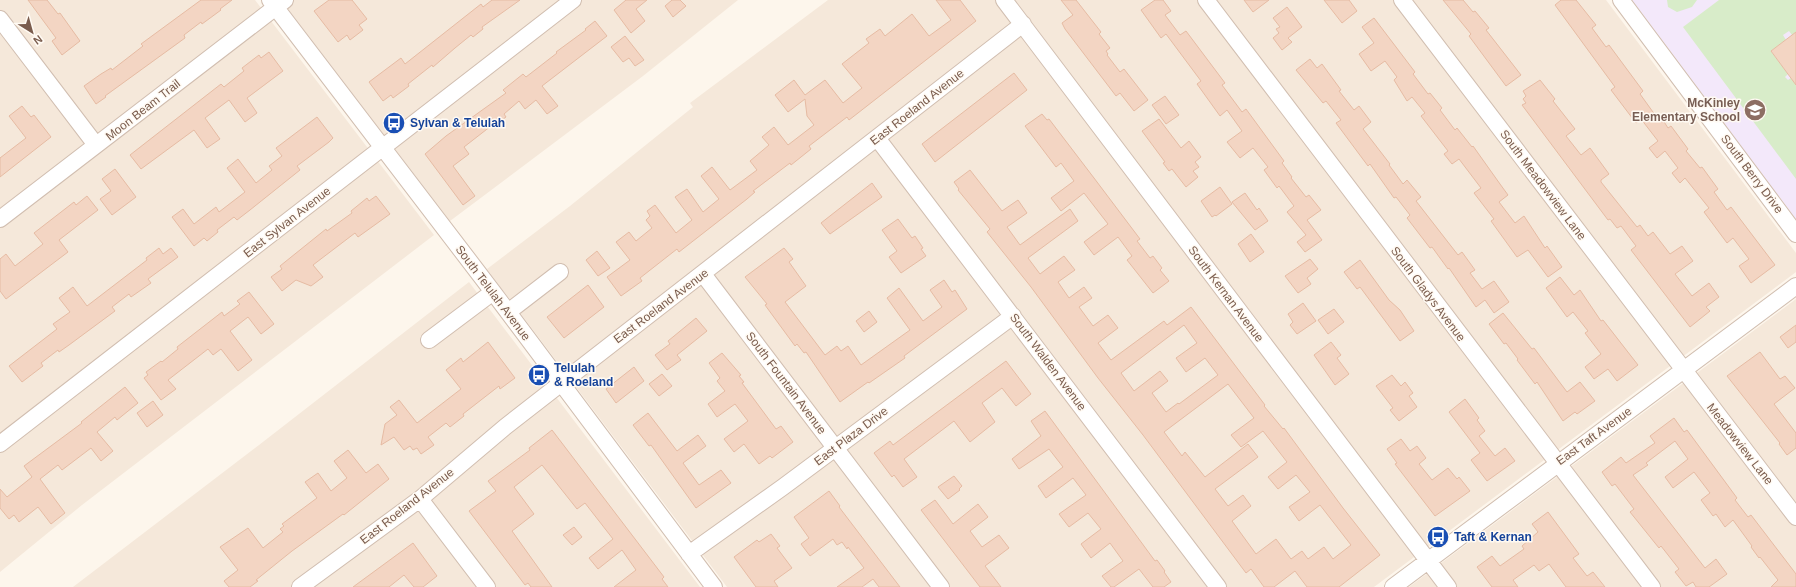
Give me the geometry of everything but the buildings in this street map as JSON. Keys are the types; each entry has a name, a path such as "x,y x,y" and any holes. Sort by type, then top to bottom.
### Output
{"street":[{"name":"East Sylvan Avenue","path":"0,444 573,0"},
{"name":"South Kernan Avenue","path":"1004,0 1448,587"},
{"name":"South Gladys Avenue","path":"1206,0 1547,451 1558,463 1652,587"},
{"name":"South Meadowview Lane","path":"1402,0 1684,370"},
{"name":"South Berry Drive","path":"1621,0 1796,234"},
{"name":"South Telulah Avenue","path":"276,2 382,148 562,383 714,587"},
{"name":"Moon Beam Trail","path":"0,219 276,2"},
{"path":"0,19 96,145"},
{"name":"East Roeland Avenue","path":"300,587 420,499 500,431 1023,24"},
{"name":"South Walden Avenue","path":"877,138 1218,587"},
{"path":"508,312 560,272"},
{"name":"South Fountain Avenue","path":"703,274 941,587"},
{"name":"East Taft Avenue","path":"1393,587 1796,286"},
{"path":"429,340 493,292"},
{"name":"East Plaza Drive","path":"689,554 1013,316"},
{"name":"Meadowview Lane","path":"1684,370 1796,517"},
{"path":"420,499 487,587"}],"shaded area":[{"path":"0,0 255,0 434,235 82,505 0,572"},
{"path":"281,0 738,0 643,76 450,221"},
{"path":"828,0 1606,0 1796,253 1796,272 1374,587 727,587 487,269 570,206 693,107 690,103"},
{"name":"McKinley Elementary School","path":"1632,0 1796,0 1796,219"},
{"path":"469,282 700,587 73,587 259,445"},
{"path":"1796,299 1796,587 1409,587 1709,364"}],"green space":[{"path":"1667,0 1697,0 1692,7 1677,12 1668,7"},
{"path":"1719,0 1796,0 1796,32 1792,35 1789,31 1783,35 1786,40 1771,51 1788,74 1785,77 1788,80 1791,78 1796,85 1796,179 1683,27"}],"place":[{"name":"McKinley Elementary School","path":"1755,110"},
{"name":"Sylvan & Telulah","path":"394,123"},
{"name":"Telulah & Roeland","path":"539,375"},
{"name":"Taft & Kernan","path":"1438,537"}]}
